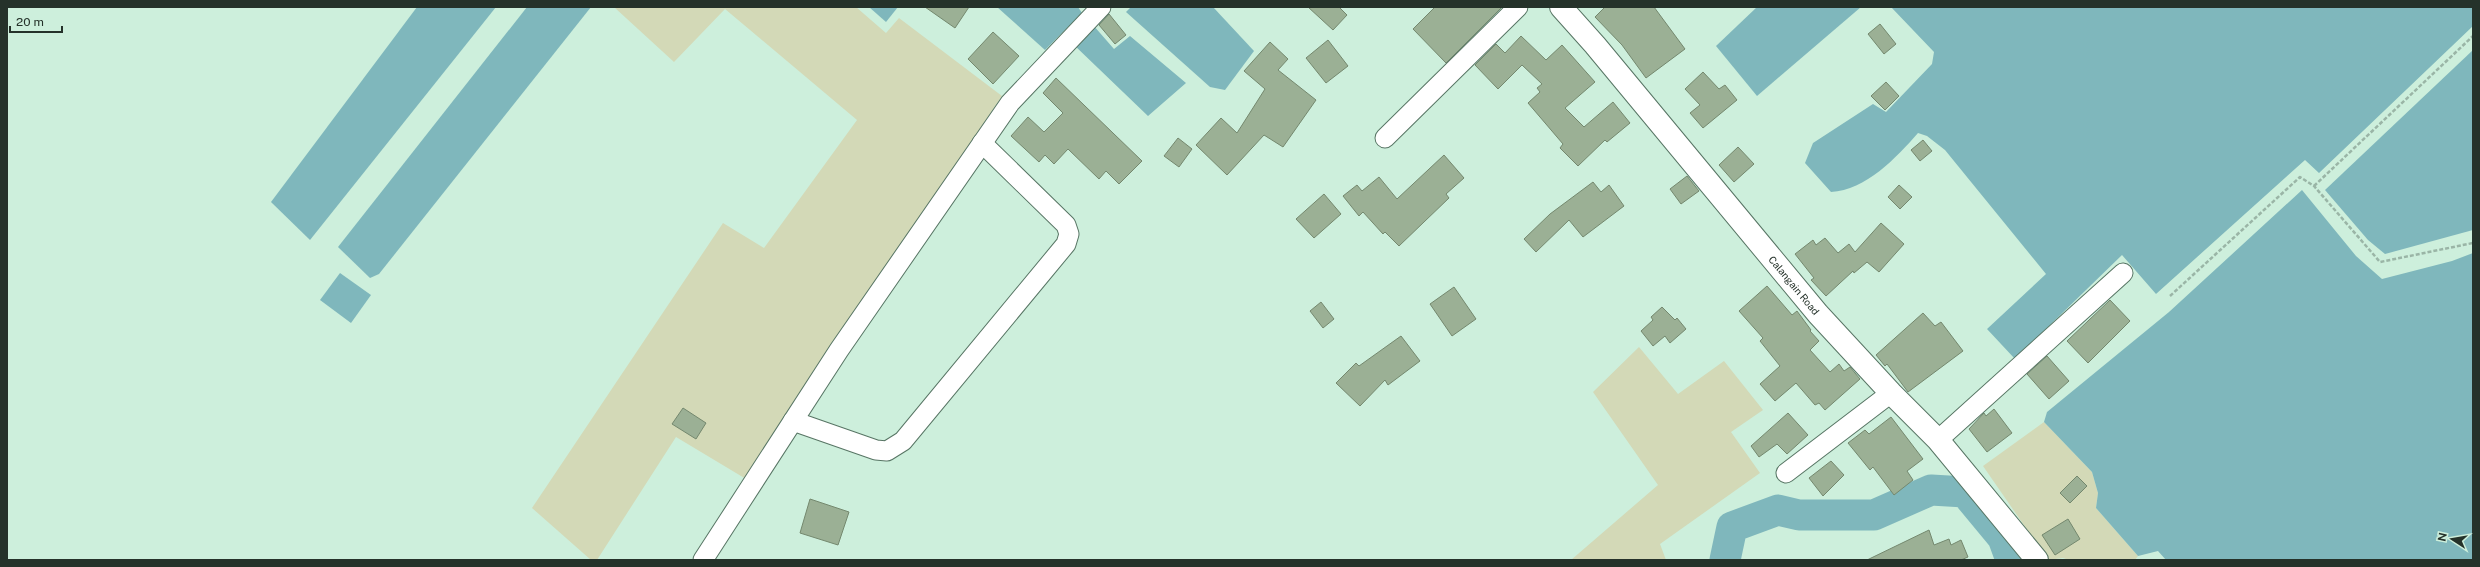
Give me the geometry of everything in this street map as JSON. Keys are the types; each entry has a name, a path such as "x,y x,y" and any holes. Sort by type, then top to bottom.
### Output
{"street":[{"path":"703,560 793,421 1010,103 1101,7"},
{"path":"1385,138 1518,7"},
{"name":"Calangain Road","path":"1561,7 1595,45 1818,314 1891,393 1938,440 2032,559"},
{"path":"793,421 876,450 887,451 903,441 1066,244 1069,234 1066,225 982,143"},
{"path":"1938,440 2123,273"},
{"path":"1786,473 1891,393"}],"path":[{"path":"2314,186 2473,36"},
{"path":"2170,296 2300,177 2314,186 2380,262 2473,242"}],"green space":[{"path":"614,7 856,7 886,33 899,18 1002,96 746,479 676,437 597,560 591,560 532,508 723,223 764,248 857,120 725,9 674,62"},
{"path":"1639,347 1678,394 1724,361 1763,410 1731,432 1760,473 1660,544 1666,560 1571,560 1658,485 1593,392"},
{"path":"2044,422 2092,472 2098,493 2096,508 2138,556 2135,560 2069,560 2063,558 2048,560 1983,466"}],"water":[{"path":"417,7 496,7 310,240 271,202"},
{"path":"527,7 591,7 379,274 370,278 338,247"},
{"path":"869,7 898,7 886,22"},
{"path":"997,7 1078,7 1082,13 1045,50"},
{"path":"1131,7 1213,7 1254,51 1225,90 1210,87 1126,12"},
{"path":"1757,7 1861,7 1757,96 1716,46"},
{"path":"1891,7 2473,7 2473,26 2319,173 2305,160 2156,294 2122,255 2015,359 1987,329 2046,274 1945,150 1927,136 1918,133 1890,162 1868,179 1844,190 1831,192 1805,163 1813,143 1873,104 1886,112 1932,64 1934,52"},
{"path":"1093,25 1114,49 1130,36 1186,83 1148,116 1073,44"},
{"path":"2473,50 2473,230 2385,254 2368,240 2325,190"},
{"path":"2302,190 2356,256 2382,279 2452,261 2473,253 2473,560 2166,560 2158,551 2138,556 2096,508 2098,493 2092,472 2044,422 2047,412 2169,312"},
{"path":"340,273 371,295 351,323 320,300"}],"building":[{"path":"925,7 969,7 955,28"},
{"path":"1308,7 1339,7 1347,15 1333,30"},
{"path":"1435,7 1502,7 1446,63 1413,29"},
{"path":"1605,7 1654,7 1685,49 1646,78 1622,45 1595,17"},
{"path":"1109,14 1126,35 1115,44 1099,25"},
{"path":"1880,24 1896,44 1884,54 1868,34"},
{"path":"993,32 1019,56 993,84 968,59"},
{"path":"1521,36 1546,60 1562,45 1595,82 1565,108 1584,127 1613,102 1630,123 1607,142 1605,140 1578,166 1560,148 1563,144 1528,103 1540,92 1537,88 1542,84 1522,65 1498,89 1475,65 1496,44 1505,53"},
{"path":"1328,40 1348,66 1326,83 1306,58"},
{"path":"1270,42 1288,59 1278,70 1316,100 1283,147 1264,135 1227,175 1196,145 1221,118 1237,133 1265,89 1244,71"},
{"path":"1703,72 1719,89 1725,85 1737,100 1703,128 1690,113 1700,105 1685,89"},
{"path":"1056,78 1142,161 1119,184 1106,171 1099,179 1068,149 1054,164 1045,155 1039,162 1011,136 1028,117 1044,132 1063,113 1043,93"},
{"path":"1886,82 1899,96 1885,110 1871,96"},
{"path":"1178,138 1192,149 1179,167 1164,156"},
{"path":"1923,140 1932,151 1920,161 1911,150"},
{"path":"1738,147 1754,164 1734,182 1719,165"},
{"path":"1444,155 1464,178 1446,194 1449,198 1399,246 1385,232 1383,234 1363,212 1359,216 1343,196 1357,185 1362,191 1379,177 1397,199"},
{"path":"1687,176 1699,191 1681,204 1670,189"},
{"path":"1593,182 1601,192 1609,185 1624,206 1583,237 1569,220 1536,252 1524,239 1550,214"},
{"path":"1899,185 1912,197 1900,209 1888,197"},
{"path":"1324,194 1341,214 1314,238 1296,219"},
{"path":"1881,223 1904,244 1879,272 1867,262 1854,273 1853,271 1826,296 1811,280 1814,278 1795,254 1813,240 1816,245 1825,238 1838,253 1849,244 1855,252"},
{"path":"1767,286 1792,315 1797,311 1811,330 1810,331 1819,341 1810,350 1830,372 1839,364 1844,371 1850,367 1860,379 1825,410 1819,403 1815,405 1796,383 1775,401 1760,384 1780,366 1760,341 1763,338 1739,311"},
{"path":"1454,287 1476,319 1452,336 1430,304"},
{"path":"2110,300 2130,321 2088,363 2067,341"},
{"path":"1321,302 1334,319 1323,328 1310,311"},
{"path":"1662,307 1675,320 1677,318 1686,329 1670,343 1665,336 1653,346 1641,331 1653,320 1651,317"},
{"path":"1923,313 1935,326 1941,322 1963,351 1908,392 1887,364 1885,366 1876,355"},
{"path":"1401,336 1420,361 1388,385 1385,380 1360,406 1336,383 1356,363 1359,366"},
{"path":"2047,356 2069,381 2049,399 2027,374"},
{"path":"683,408 706,423 696,439 672,424"},
{"path":"1994,409 2012,433 1987,452 1969,429 1984,413 1986,416"},
{"path":"1788,413 1808,435 1787,454 1777,444 1759,457 1751,446"},
{"path":"1891,417 1923,459 1907,471 1913,480 1894,495 1873,467 1870,470 1848,443 1865,430 1869,434"},
{"path":"1831,461 1844,475 1823,496 1809,478"},
{"path":"2077,476 2087,486 2070,503 2060,493"},
{"path":"810,499 849,512 838,545 800,533"},
{"path":"2068,519 2080,539 2055,555 2042,535"},
{"path":"1929,530 1934,545 1949,539 1951,545 1961,540 1968,557 1961,560 1867,560"}],"waterway":[{"path":"1725,560 1732,527 1778,510 1799,515 1874,515 1931,490 1965,492 2003,538 2011,560"}]}
